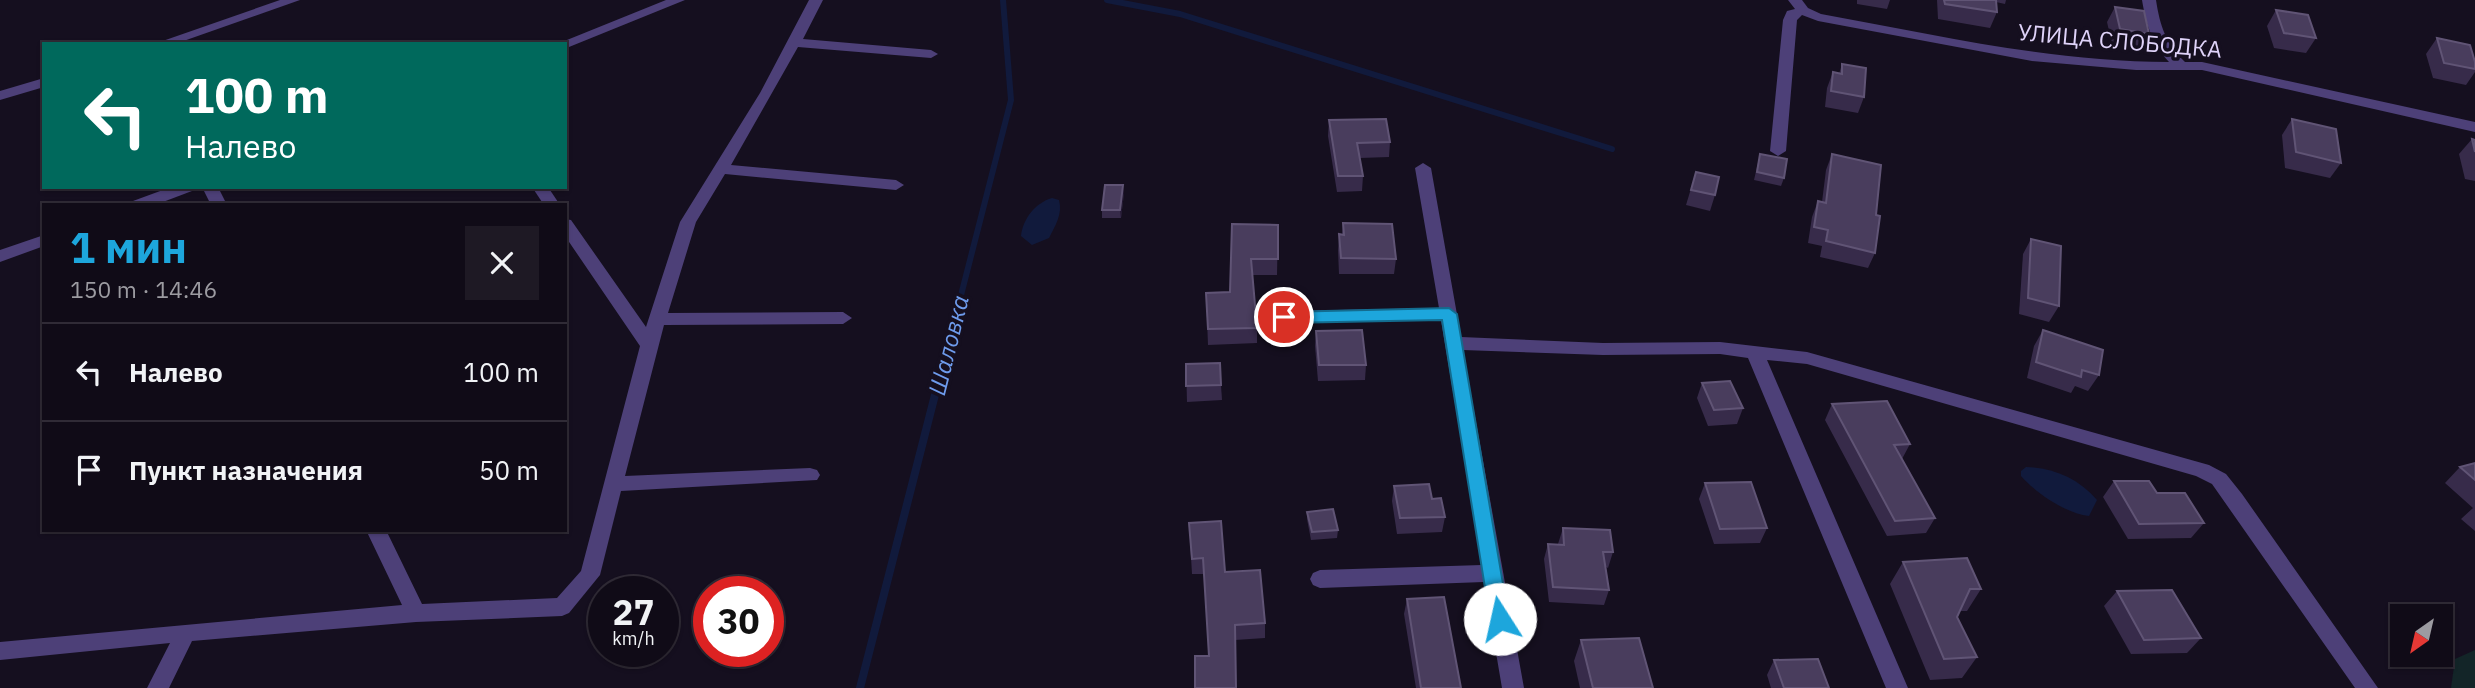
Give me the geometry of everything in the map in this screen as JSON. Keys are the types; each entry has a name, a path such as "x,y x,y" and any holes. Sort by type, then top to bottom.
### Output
{"street":[{"path":"167,42 293,0"},
{"path":"567,43 678,0"},
{"path":"0,651 416,613 562,607 590,575 649,345 688,222 767,93 816,0"},
{"path":"2149,0 2155,30 2162,47 2180,64"},
{"path":"1778,151 1790,20 1799,5"},
{"name":"УЛИЦА СЛОБОДКА","path":"1799,5 1840,22 2022,56 2136,66 2180,64 2233,72 2475,127"},
{"path":"794,42 931,54"},
{"path":"0,96 42,83"},
{"path":"1423,168 1513,688"},
{"path":"721,169 896,185"},
{"path":"144,203 181,189"},
{"path":"567,227 649,345"},
{"path":"0,256 42,241"},
{"path":"1284,317 1449,314"},
{"path":"658,319 843,318"},
{"path":"1455,343 1754,351 1807,358 2202,470 2219,479 2235,499 2367,688"},
{"path":"1754,351 1897,688"},
{"path":"614,484 810,475"},
{"path":"377,532 416,613"},
{"path":"1320,579 1491,573"},
{"path":"158,688 186,632"}],"shaded area":[{"path":"2475,650 2475,688 2451,688 2455,659"}],"water":[{"path":"1052,198 1059,200 1060,205 1056,224 1049,238 1032,245 1021,236 1024,224 1035,208"},
{"path":"2026,467 2056,472 2082,486 2097,500 2089,516 2061,507 2035,489 2021,476 2021,471"}],"building":[{"path":"1944,0 1996,0 1997,12 1945,4"},
{"path":"2115,7 2144,11 2149,34 2120,29"},
{"path":"2276,10 2308,15 2316,38 2284,33"},
{"path":"2437,38 2470,45 2475,69 2444,63"},
{"path":"1842,64 1866,68 1864,97 1831,91 1833,72 1842,74"},
{"path":"1386,119 1390,142 1357,143 1363,176 1338,176 1329,120"},
{"path":"2292,119 2336,129 2341,163 2296,152"},
{"path":"1760,154 1787,159 1784,178 1757,172"},
{"path":"1832,154 1881,165 1876,215 1880,216 1875,253 1826,241 1828,230 1814,227 1818,201 1826,203"},
{"path":"1696,172 1719,177 1715,195 1691,190"},
{"path":"1105,185 1123,185 1120,210 1102,210"},
{"path":"1343,223 1392,224 1396,259 1341,258 1339,234 1344,235"},
{"path":"1232,224 1278,225 1278,259 1251,259 1257,328 1208,329 1206,293 1230,292"},
{"path":"2031,239 2061,246 2059,306 2028,298"},
{"path":"1362,330 1366,365 1319,365 1316,331"},
{"path":"2043,330 2103,350 2099,375 2082,370 2081,377 2036,362"},
{"path":"1220,363 1221,385 1186,386 1186,364"},
{"path":"1730,381 1743,408 1714,410 1702,383"},
{"path":"1887,401 1910,444 1894,445 1935,518 1895,521 1832,404"},
{"path":"2475,463 2475,480 2460,467"},
{"path":"2114,481 2149,481 2157,493 2185,493 2204,523 2139,524"},
{"path":"1751,482 1767,528 1720,529 1705,483"},
{"path":"1429,484 1432,499 1441,498 1445,517 1400,518 1394,486"},
{"path":"1333,509 1338,530 1312,532 1307,512"},
{"path":"1221,521 1225,572 1260,570 1265,623 1235,625 1236,688 1195,688 1195,656 1209,656 1203,558 1192,559 1189,523"},
{"path":"1563,528 1610,530 1613,552 1603,552 1609,590 1553,587 1548,544 1564,545"},
{"path":"1967,558 1981,589 1970,589 1957,617 1977,657 1944,659 1903,562"},
{"path":"2172,590 2201,638 2144,640 2117,591"},
{"path":"1444,597 1461,688 1421,688 1407,599"},
{"path":"1639,638 1653,688 1593,688 1581,640"},
{"path":"1818,659 1829,688 1784,688 1774,660"}],"waterway":[{"name":"Шаловка","path":"959,303 1011,100 1003,0"},
{"path":"1107,0 1180,14 1612,149"},
{"name":"Шаловка","path":"860,688 959,301"}],"route":[{"path":"1284,317 1449,314 1500,619"}]}
